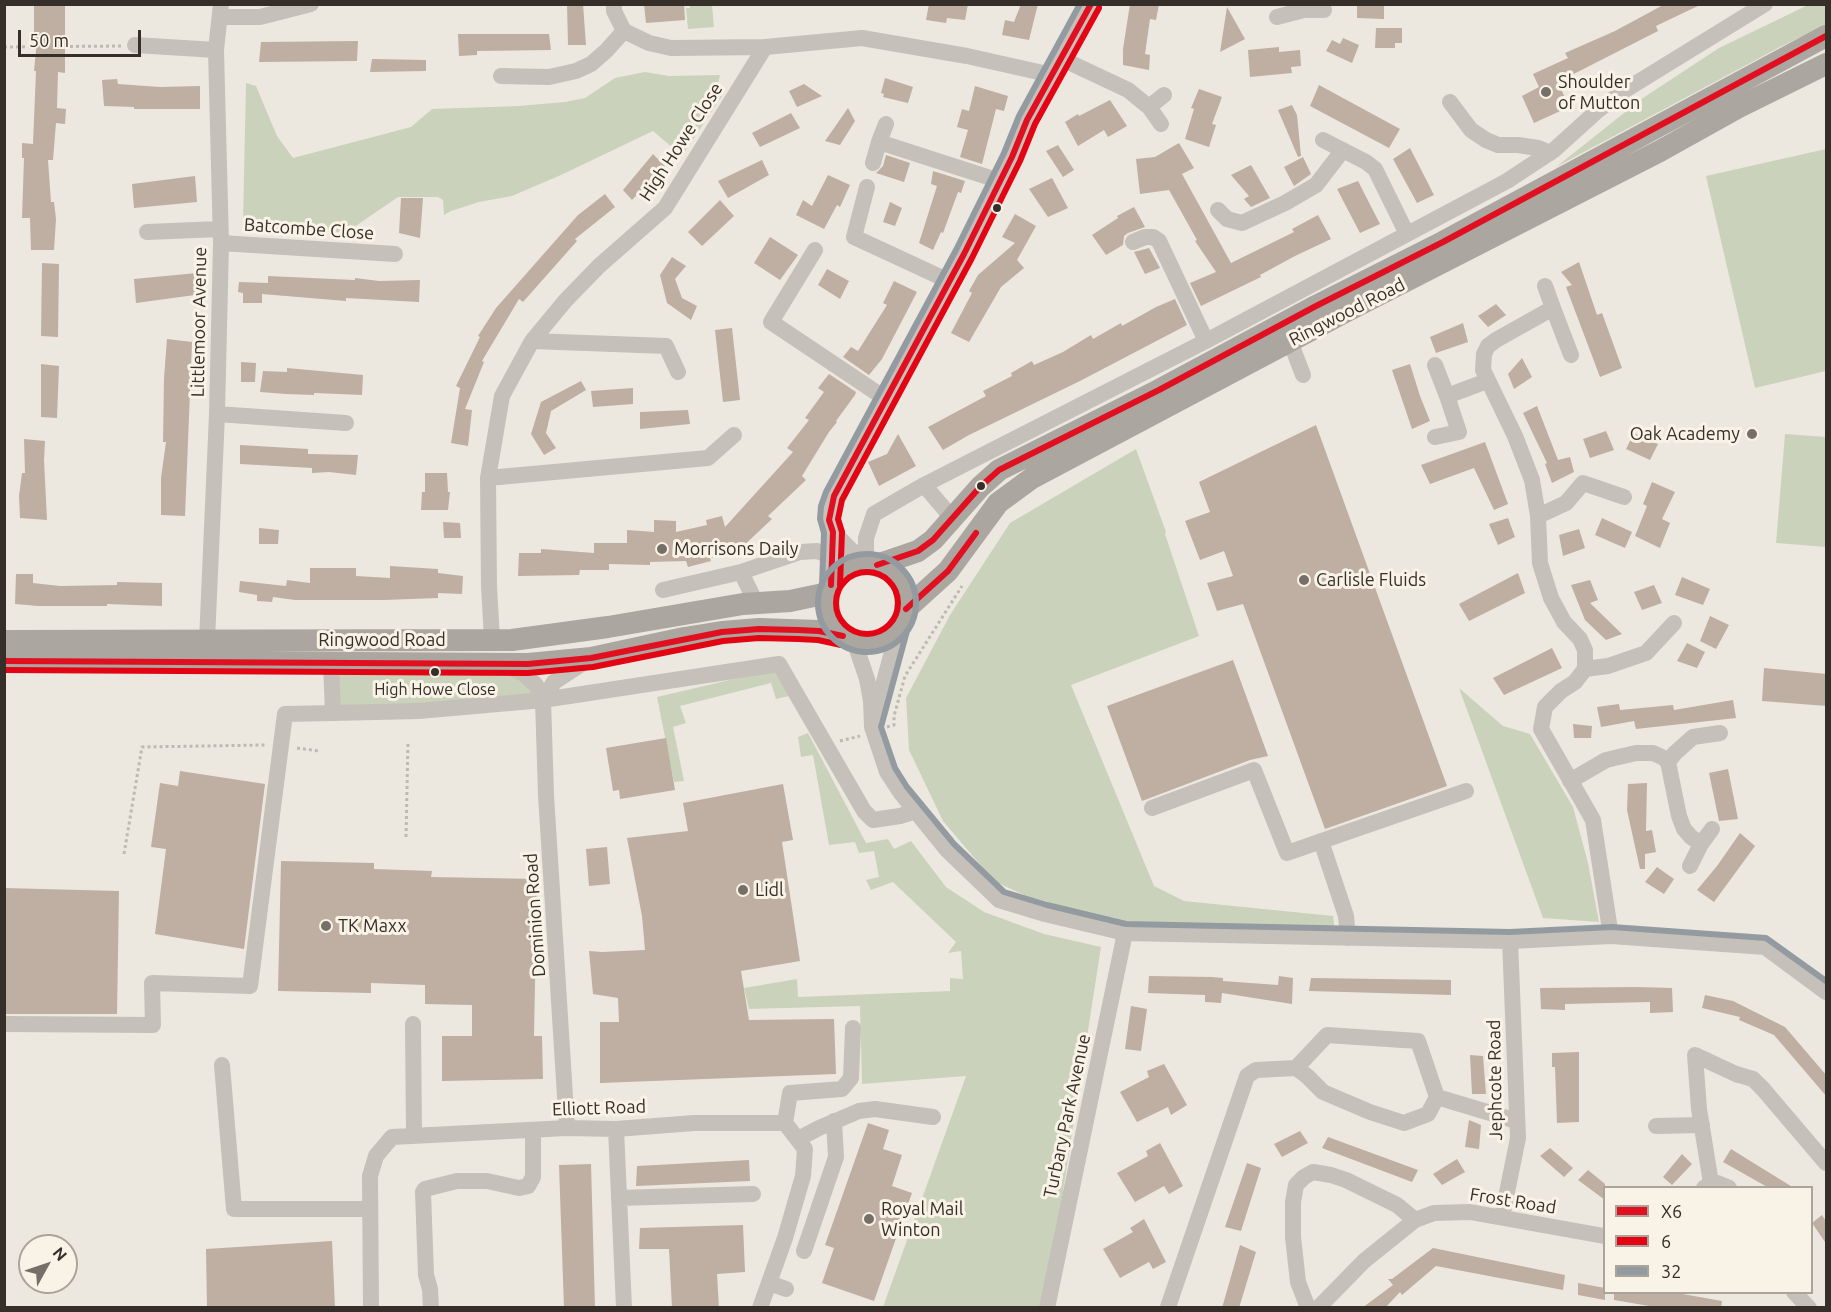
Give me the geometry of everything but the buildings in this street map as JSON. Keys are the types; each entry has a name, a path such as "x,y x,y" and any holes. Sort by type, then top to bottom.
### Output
{"highway":[{"name":"Ringwood Road","path":"870,562 918,551 933,540 980,487 999,470 1159,390 1316,306 1443,242 1827,36"},
{"name":"Ringwood Road","path":"902,619 948,571 986,516 1012,490 1290,341 1660,151 1739,106 1827,64"},
{"path":"870,562 888,569 897,577 903,586 906,598 902,619 889,637 866,644 848,638 834,627 826,605 829,589 837,576 857,564 870,562"},
{"name":"Ringwood Road","path":"4,641 512,640 756,603 790,601 829,589"},
{"name":"Ringwood Road","path":"4,661 528,664 591,658 722,632 759,629 819,631 848,638"}],"street":[{"path":"221,10 260,17 311,4"},
{"path":"614,4 614,11 624,31 649,43 671,48 765,47 862,38 968,56 1052,75"},
{"path":"829,589 833,532 829,520 834,496 949,281 1012,157 1020,134 1090,4"},
{"path":"870,562 866,538 874,514 924,485 1206,341 1507,182 1550,153 1622,92 1765,4"},
{"path":"1277,17 1305,7 1324,10"},
{"name":"Littlemoor Avenue","path":"207,641 217,414 220,236 216,50 221,10"},
{"path":"501,76 549,76 576,71 591,64 624,31"},
{"path":"135,45 216,50"},
{"name":"High Howe Close","path":"492,639 488,477 502,396 532,341 565,301 599,266 665,208 765,47"},
{"path":"1060,58 1128,90 1149,107 1161,124"},
{"path":"1149,107 1164,95"},
{"path":"1450,102 1471,130 1486,140 1498,145 1538,148 1550,153"},
{"path":"873,163 886,124"},
{"path":"1323,140 1375,169 1407,234"},
{"path":"879,142 1000,181"},
{"path":"1218,210 1227,219 1242,223 1285,203 1316,185 1343,150"},
{"path":"867,187 854,237 949,281"},
{"name":"Batcombe Close","path":"147,232 220,236 395,254"},
{"path":"1133,242 1145,237 1153,237 1159,241 1206,341"},
{"path":"815,250 771,322 886,399"},
{"path":"1545,286 1571,355"},
{"path":"1553,308 1488,346 1484,354 1483,370 1515,435 1532,480 1538,516 1538,547 1545,581 1558,612 1580,639 1585,650 1585,669 1575,682 1545,707 1541,729 1593,820 1611,936"},
{"path":"532,341 666,346 678,372"},
{"path":"1290,341 1303,375"},
{"path":"1435,365 1459,432 1435,437"},
{"path":"1447,396 1487,381"},
{"path":"217,414 346,423"},
{"path":"488,477 708,458 735,435"},
{"path":"1538,516 1566,503 1583,483 1624,497"},
{"path":"924,485 953,519"},
{"path":"833,532 851,550 870,562"},
{"path":"663,590 741,572 800,552 817,552 833,556"},
{"path":"741,572 756,603"},
{"path":"868,730 902,619"},
{"path":"1585,669 1608,666 1646,653 1674,623"},
{"path":"848,638 867,679 871,701 868,730 887,772 947,850 999,900 1044,914 1125,933 1510,941 1611,936 1765,946 1827,992"},
{"path":"543,700 554,682 591,658"},
{"path":"331,664 333,713"},
{"path":"504,664 524,674 536,685 543,700"},
{"path":"4,1024 153,1025 152,983 250,986 285,714 419,711 543,700 779,664 864,811 873,820 916,811"},
{"name":"Dominion Road","path":"543,700 546,795 567,1128"},
{"path":"1668,762 1693,737 1720,734"},
{"path":"1570,781 1606,760 1636,753 1653,753 1664,758 1668,762 1682,823 1691,837 1701,844"},
{"path":"1152,808 1254,770 1287,853 1466,791"},
{"path":"1690,866 1712,829"},
{"path":"1321,841 1346,915 1348,938"},
{"name":"Turbary Park Avenue","path":"1047,1308 1125,933"},
{"name":"Jephcote Road","path":"1502,1217 1518,1138 1510,941"},
{"path":"413,1024 414,1136"},
{"path":"760,1308 785,1238 803,1176 805,1149 785,1123 790,1093 842,1089 851,1078 853,1028"},
{"path":"1168,1307 1247,1076 1256,1070 1296,1068 1323,1092 1370,1112 1404,1123 1428,1114 1437,1097 1418,1041 1327,1035 1296,1068"},
{"path":"1724,1186 1717,1183 1708,1185 1695,1055 1737,1075 1753,1079 1827,1163"},
{"path":"222,1065 234,1209 370,1209"},
{"path":"1437,1097 1517,1121"},
{"path":"798,1139 860,1111 875,1109 933,1117"},
{"path":"804,1251 836,1156 834,1121"},
{"name":"Elliott Road","path":"371,1308 370,1176 376,1156 392,1137 567,1128 616,1129 694,1123 785,1123"},
{"path":"1656,1126 1702,1125"},
{"path":"616,1129 624,1308"},
{"path":"431,1308 430,1289 426,1275 423,1191 457,1181 487,1181 519,1188 528,1186 533,1177 532,1130"},
{"path":"1308,1308 1298,1282 1293,1237 1294,1193 1296,1185 1304,1177 1313,1172 1346,1180 1397,1205 1415,1220"},
{"path":"619,1198 753,1194"},
{"name":"Frost Road","path":"1318,1308 1364,1261 1415,1220 1434,1213 1470,1212 1603,1236"},
{"path":"769,1283 786,1289"},
{"path":"1795,1294 1809,1308"}],"path":[{"path":"4,47 135,45"},
{"path":"894,725 894,716 905,676 967,578"},
{"path":"826,745 868,730"},
{"path":"406,837 408,741"},
{"path":"124,854 142,747 280,745 319,751"}],"green space":[{"path":"690,5 712,5 714,27 688,29 686,8 690,8"},
{"path":"1808,5 1826,5 1826,25 1780,47 1556,167 1643,98 1719,48"},
{"path":"645,72 669,76 720,75 716,93 722,96 682,156 653,131 512,196 479,202 444,215 443,200 438,197 398,197 347,232 249,231 243,223 246,83 256,86 277,136 293,158 411,127 432,109 565,102 585,98 615,78"},
{"path":"1826,149 1826,371 1755,388 1706,176"},
{"path":"1785,434 1826,437 1826,547 1776,543"},
{"path":"1136,449 1166,532 1199,636 1071,685 1154,886 1184,901 1333,916 1335,931 1119,922 1026,896 994,881 943,821 909,750 906,698 950,615 1010,523"},
{"path":"331,664 504,664 543,700 333,713"},
{"path":"768,671 775,673 789,696 776,699 771,683 680,706 686,723 673,727 684,781 674,782 657,697"},
{"path":"1459,688 1503,726 1530,734 1573,807 1588,863 1599,922 1543,918"},
{"path":"808,733 866,843 888,839 894,849 911,841 946,887 984,912 1044,934 1101,947 1045,1307 883,1307 966,1076 862,1084 860,1006 749,1009 744,988 797,979 798,997 950,991 950,978 963,979 961,951 948,953 956,942 893,882 871,890 866,880 879,877 874,851 859,853 855,842 829,845 813,755 801,757 798,737"}],"transit line":[{"name":"32","path":"822,585 824,533 820,519 821,506 826,492 956,250 1004,153 1019,116 1080,4"},
{"name":"X6","path":"831,585 833,532 829,520 834,496 964,254 1012,157 1027,120 1091,4"},
{"name":"6","path":"840,585 842,532 838,519 842,500 972,258 1020,161 1035,124 1099,8"},
{"name":"X6","path":"877,565 918,551 933,540 980,487 999,470 1159,390 1316,306 1443,242 1826,36"},
{"name":"X6","path":"906,609 948,571 976,533"},
{"name":"32","path":"867,554 886,558 902,568 912,584 916,603 912,622 902,638 886,648 867,652 848,648 832,638 822,622 818,603 822,584 832,568 848,558 867,554"},
{"name":"6","path":"867,572 884,577 889,581 893,586 898,603 893,620 889,625 884,629 867,634 850,629 845,625 841,620 836,603 841,586 845,581 850,577 867,572"},
{"name":"X6","path":"4,661 528,664 591,658 722,632 759,629 798,630 843,636"},
{"name":"32","path":"907,631 881,727 895,768 907,787 954,844 1004,892 1126,924 1510,932 1612,927 1766,938 1826,981"},
{"name":"6","path":"4,670 528,673 593,667 723,641 759,638 798,639 841,645"}],"place":[{"name":"Shoulder of Mutton","path":"1546,92"},
{"name":"Oak Academy","path":"1752,434"},
{"name":"Morrisons Daily","path":"662,549"},
{"name":"Carlisle Fluids","path":"1304,580"},
{"name":"High Howe Close","path":"435,672"},
{"name":"Lidl","path":"743,890"},
{"name":"TK Maxx","path":"326,926"},
{"name":"Royal Mail Winton","path":"869,1219"}]}
